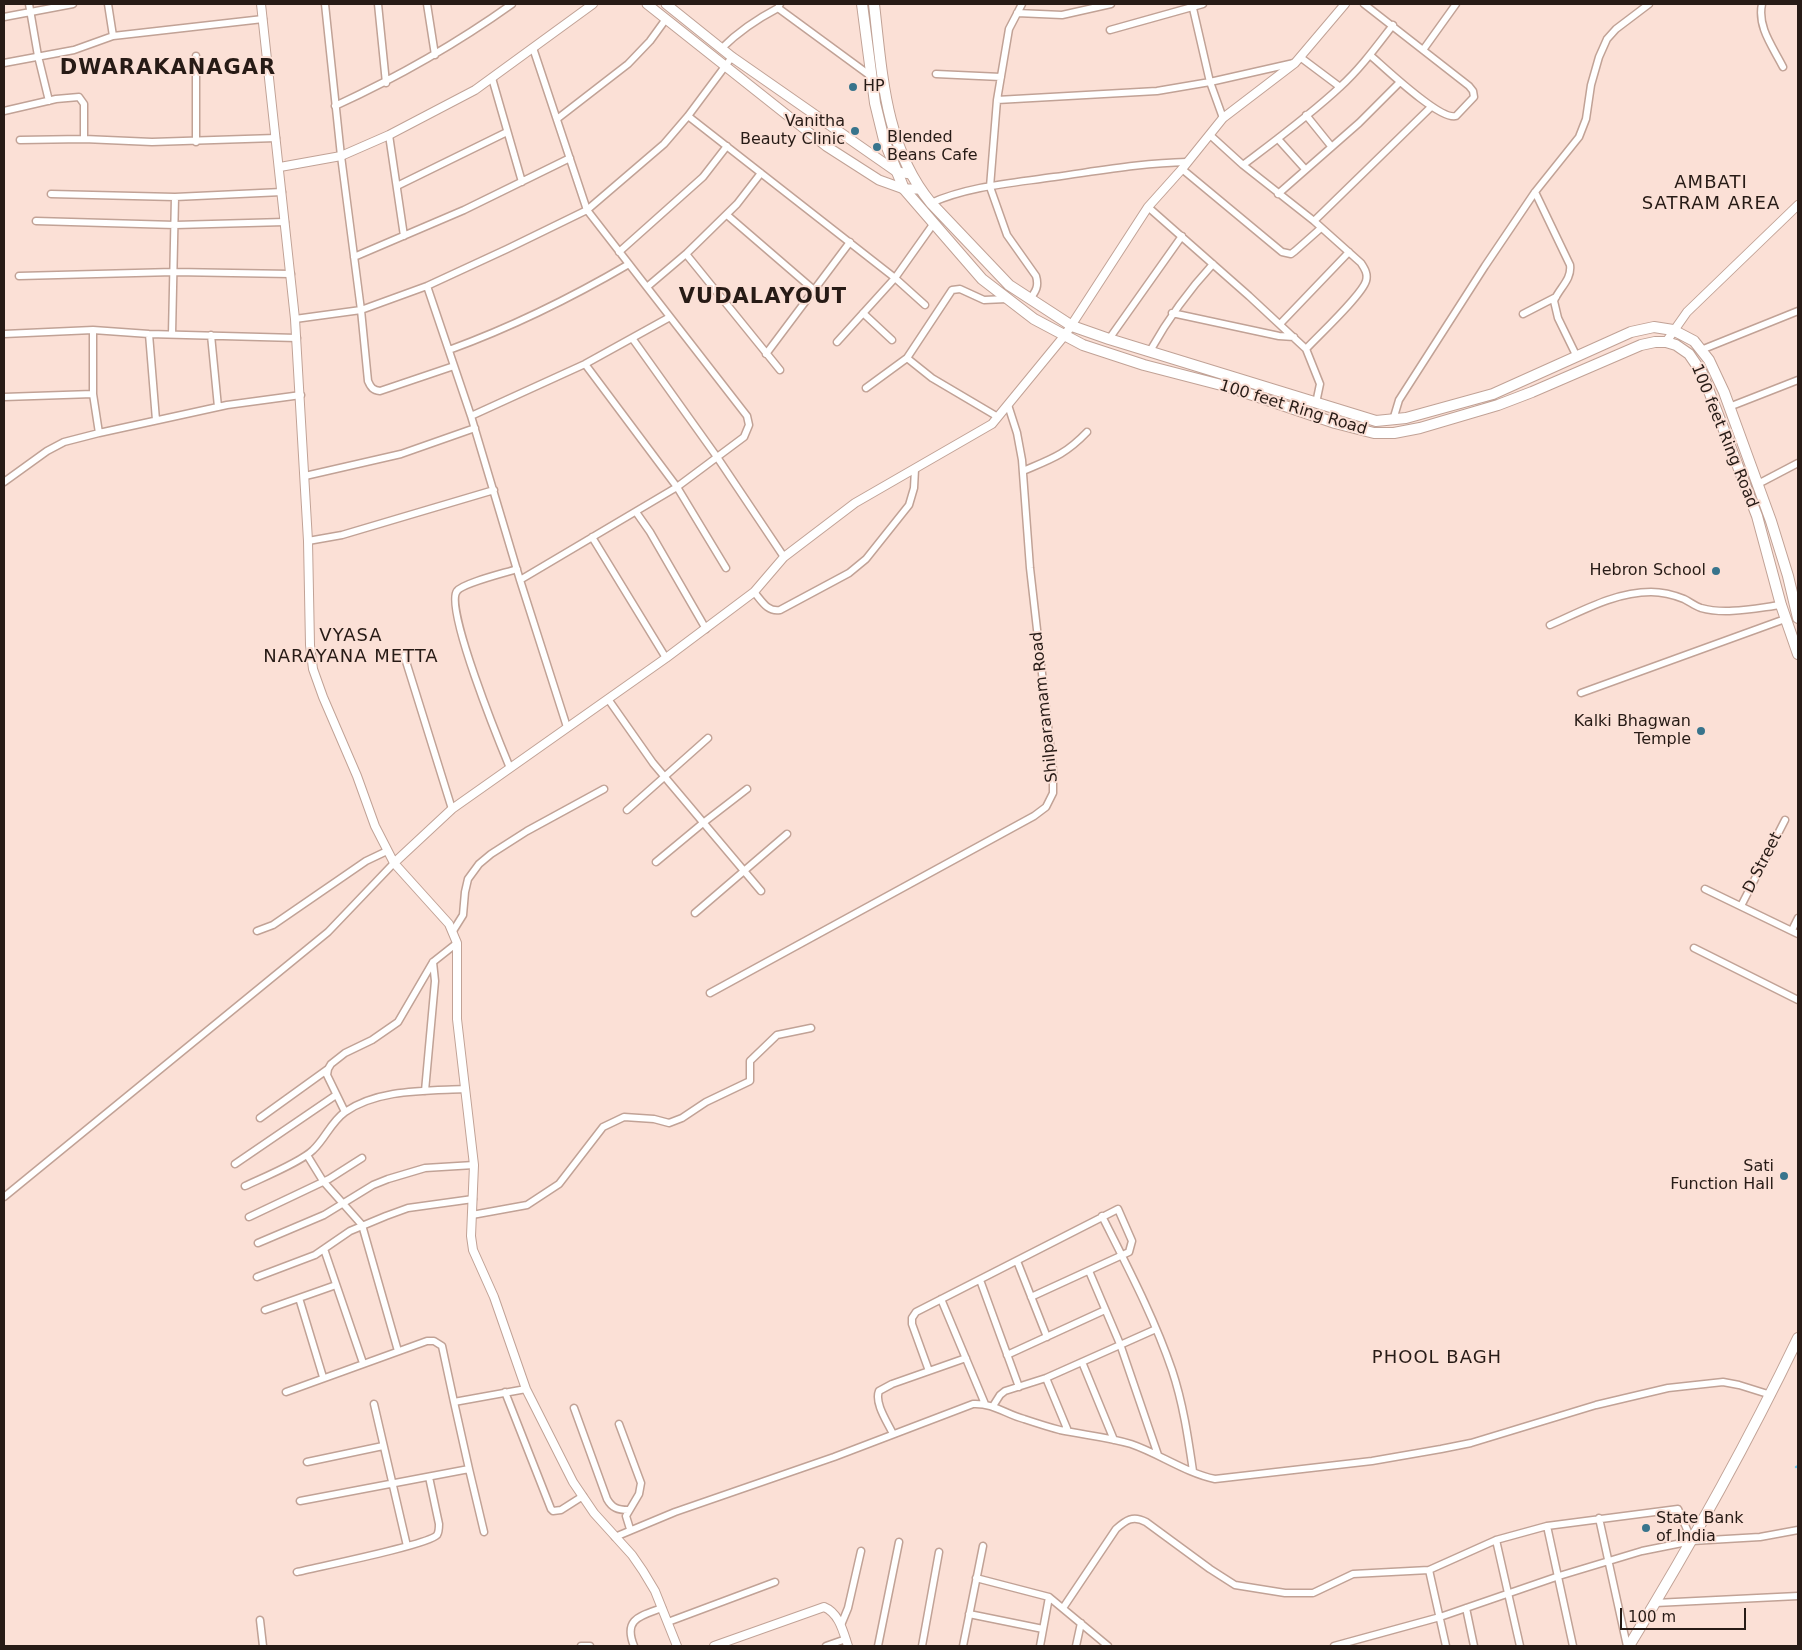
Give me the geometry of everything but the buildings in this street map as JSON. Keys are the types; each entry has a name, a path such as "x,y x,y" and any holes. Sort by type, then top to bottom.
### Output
{"main road":[{"path":"647,4 826,146 880,180 904,189 919,189"},
{"path":"666,4 732,57 897,172 911,174"},
{"name":"100 feet Ring Road","path":"862,4 875,103 884,140 904,189 982,280 1034,318 1083,344 1144,365 1229,387 1335,423 1374,433 1394,433 1412,430 1452,419 1532,392 1641,345 1666,342 1676,345 1689,354 1702,373 1757,516 1781,605 1798,654"},
{"name":"100 feet Ring Road","path":"874,4 883,86 896,139 919,189 931,204 1009,285 1072,326 1376,421 1406,418 1493,394 1631,332 1654,327 1673,330 1694,341 1709,360 1758,484 1797,606 1798,618"},
{"path":"1628,1646 1692,1542 1771,1395 1798,1338"}],"street":[{"path":"29,4 38,56 49,101"},
{"path":"4,17 73,4"},
{"path":"108,4 113,36"},
{"path":"261,4 296,319 308,541 310,645 313,669 357,776 375,826 387,851 394,863 449,924 457,943 457,1019 474,1165 471,1236 473,1250 494,1297 526,1389 573,1482 643,1571 655,1591 677,1646"},
{"path":"325,4 340,156 370,387 380,391 454,366"},
{"path":"378,4 386,83"},
{"path":"427,4 435,55"},
{"path":"336,106 386,83 435,55 512,4"},
{"path":"280,167 340,156 388,135 475,90 592,4"},
{"path":"1022,4 1009,29 997,100 990,187 1007,235 1036,276 1037,289 1030,299"},
{"path":"1017,13 1062,15 1111,4"},
{"path":"1110,30 1193,5 1203,4"},
{"path":"4,1197 328,932 394,863 452,809 706,629 754,592 784,557 855,503 992,424 1066,335 1148,207 1223,118 1298,60 1345,4"},
{"path":"1364,4 1469,86 1475,94 1472,100 1452,118 1431,107 1370,54"},
{"path":"1423,50 1456,4"},
{"path":"1392,420 1399,400 1485,266 1535,192 1579,137 1583,129 1591,85 1599,57 1607,39 1616,29 1649,4"},
{"path":"1762,4 1760,13 1762,24 1784,67"},
{"path":"1193,5 1210,82 1223,118"},
{"path":"722,48 735,35 779,6 872,77"},
{"path":"4,63 74,50 113,36 263,18"},
{"path":"557,119 628,64 650,41 666,19"},
{"path":"1243,165 1278,139 1340,87 1393,25"},
{"path":"520,580 677,487 744,437 748,431 749,421 586,210 534,48"},
{"path":"196,56 196,142"},
{"path":"296,319 361,310 427,286 507,250 586,210 664,144 688,116 732,57"},
{"path":"997,100 1157,91 1210,82 1298,60 1340,87"},
{"path":"936,74 1001,77"},
{"path":"492,78 522,182"},
{"path":"1278,194 1359,123 1400,82"},
{"path":"4,111 72,97 79,98 82,100 85,110 84,139"},
{"path":"1314,221 1431,107"},
{"path":"1306,115 1331,146"},
{"path":"688,116 850,242 925,305"},
{"path":"397,186 508,132"},
{"path":"388,135 404,236"},
{"path":"1210,135 1278,194 1314,221 1361,263 1365,269 1367,275 1363,290 1306,349"},
{"path":"20,140 84,139 196,142 276,138"},
{"path":"1278,139 1305,169"},
{"path":"619,252 703,177 727,146"},
{"path":"354,258 522,182 570,158"},
{"path":"931,204 946,197 990,187 1144,164 1185,165 1282,252 1290,254 1295,251 1321,228"},
{"path":"647,287 686,254 737,204 761,173"},
{"path":"51,194 175,197 282,192"},
{"path":"1535,192 1570,265 1571,271 1568,278 1554,302 1558,318 1577,357"},
{"path":"172,334 175,197"},
{"path":"1666,342 1687,312 1798,205"},
{"path":"1148,207 1294,336 1306,349 1320,384 1316,402"},
{"path":"726,214 814,290"},
{"path":"36,221 174,225 285,222"},
{"path":"837,342 895,278 934,223"},
{"path":"1109,339 1182,236"},
{"path":"766,354 850,242"},
{"path":"1280,324 1349,252"},
{"path":"686,254 780,370"},
{"path":"449,350 498,332 548,308 629,264"},
{"path":"1150,351 1172,313 1193,285 1213,264"},
{"path":"18,276 174,272 291,274"},
{"path":"427,286 475,428 520,580 567,727"},
{"path":"866,388 907,358 952,290 960,289 984,300 1008,299"},
{"path":"1523,314 1556,297"},
{"path":"1701,350 1798,312"},
{"path":"863,313 892,340"},
{"path":"1172,313 1279,336 1294,336"},
{"path":"471,416 585,364 670,317"},
{"path":"4,334 93,330 149,334 297,338"},
{"path":"93,330 93,394 99,433"},
{"path":"149,334 156,420"},
{"path":"211,335 218,407"},
{"path":"632,338 717,457 784,557"},
{"path":"907,358 932,378 998,417"},
{"path":"585,364 677,487 726,568"},
{"path":"1729,407 1798,380"},
{"path":"4,397 93,394"},
{"path":"4,482 47,451 64,442 218,407 301,395"},
{"name":"Shilparamam Road","path":"710,993 1034,816 1046,807 1053,793 1053,770 1030,568 1023,471 1017,433 1008,405"},
{"path":"305,476 401,454 475,428"},
{"path":"1023,471 1061,455 1074,446 1086,432"},
{"path":"1758,484 1798,463"},
{"path":"754,592 769,609 774,611 780,610 849,573 866,559 908,505 914,488 915,468"},
{"path":"308,541 342,535 494,490"},
{"path":"636,512 650,532 706,629"},
{"path":"592,538 666,658"},
{"path":"510,768 487,713 464,642 454,600 455,594 462,587 517,569"},
{"path":"1550,625 1609,599 1627,594 1651,592 1669,594 1715,611 1781,605"},
{"path":"1581,693 1786,620"},
{"path":"404,655 452,809"},
{"path":"608,699 664,776 761,891"},
{"path":"627,810 708,738"},
{"path":"453,931 463,916 468,879 479,864 527,831 604,789"},
{"path":"656,862 747,789"},
{"name":"D Street","path":"1740,906 1785,820"},
{"path":"695,913 787,834"},
{"path":"257,931 273,925 366,861 387,851"},
{"path":"1705,889 1795,932 1798,918"},
{"path":"260,1118 328,1069 336,1059 372,1040 398,1022 433,962 457,943"},
{"path":"1694,948 1798,1000"},
{"path":"425,1091 436,981 433,962"},
{"path":"472,1215 527,1205 559,1184 603,1127 624,1117 669,1122 682,1118 706,1102 750,1081 750,1061 777,1035 811,1028"},
{"path":"328,1069 330,1082 345,1112"},
{"path":"246,1186 307,1155 318,1145 335,1120 357,1105 391,1095 464,1089"},
{"path":"235,1164 336,1095"},
{"path":"307,1155 323,1182 362,1225 398,1351"},
{"path":"249,1218 323,1182 362,1158"},
{"path":"258,1243 324,1215 373,1185 425,1168 474,1165"},
{"path":"257,1277 291,1265 324,1249 362,1225 408,1208 473,1200"},
{"path":"929,1371 912,1324 912,1318 916,1312 1118,1209 1132,1241 1130,1252 1031,1297"},
{"path":"1102,1216 1156,1329 1177,1388 1193,1471"},
{"path":"324,1249 363,1363"},
{"path":"1017,1261 1047,1337"},
{"path":"1088,1271 1120,1344 1158,1455"},
{"path":"980,1280 1019,1387"},
{"path":"265,1310 336,1285"},
{"path":"299,1298 324,1377"},
{"path":"941,1299 985,1404"},
{"path":"1007,1355 1106,1310"},
{"path":"993,1406 1005,1391 1046,1378 1156,1329"},
{"path":"286,1392 427,1341 439,1343 442,1346 484,1532"},
{"path":"893,1434 877,1396 879,1391 892,1384 966,1358"},
{"path":"1082,1362 1114,1440"},
{"path":"1046,1378 1068,1431"},
{"path":"615,1537 630,1529 675,1512 834,1457 974,1404 993,1406 1018,1418 1068,1431 1130,1444 1203,1476 1215,1479 1372,1461 1441,1450 1471,1443 1596,1405 1668,1388 1724,1382 1771,1395"},
{"path":"454,1402 526,1389"},
{"path":"505,1392 551,1509 553,1511 561,1510 583,1496"},
{"path":"374,1404 407,1546"},
{"path":"574,1408 607,1499 613,1507 620,1510 628,1510"},
{"path":"619,1424 641,1483 639,1494 626,1516 630,1529"},
{"path":"307,1462 383,1446"},
{"path":"300,1501 469,1469"},
{"path":"297,1572 407,1546 430,1539 437,1534 439,1530 429,1477"},
{"path":"1063,1608 1116,1529 1125,1521 1133,1518 1146,1522 1210,1570 1235,1585 1286,1592 1313,1593 1353,1574 1429,1570 1496,1540 1547,1526 1599,1518 1678,1509 1692,1542"},
{"path":"1599,1518 1628,1646"},
{"path":"1547,1526 1574,1646"},
{"path":"1334,1646 1440,1617 1559,1576 1642,1551 1692,1542 1760,1537 1798,1530"},
{"path":"1496,1540 1520,1646"},
{"path":"878,1646 899,1542"},
{"path":"962,1646 982,1546"},
{"path":"841,1626 848,1608 861,1551"},
{"path":"922,1646 940,1552"},
{"path":"1429,1570 1446,1646"},
{"path":"976,1578 1049,1597 1108,1646"},
{"path":"668,1622 775,1582"},
{"path":"1655,1603 1798,1596"},
{"path":"1040,1646 1049,1597"},
{"path":"714,1646 824,1607 831,1610 836,1616 847,1643 826,1646"},
{"path":"634,1646 629,1628 633,1621 662,1608"},
{"path":"1466,1608 1474,1646"},
{"path":"969,1614 1043,1629"},
{"path":"260,1620 263,1646"},
{"path":"1076,1646 1081,1623"},
{"path":"581,1646 590,1646"}],"place":[{"name":"HP","path":"853,87"},
{"name":"Vanitha Beauty Clinic","path":"855,131"},
{"name":"Blended Beans Cafe","path":"877,147"},
{"name":"Hebron School","path":"1716,571"},
{"name":"Kalki Bhagwan Temple","path":"1701,731"},
{"name":"Sati Function Hall","path":"1784,1176"},
{"name":"State Bank of India","path":"1646,1528"}],"district":[{"name":"DWARAKANAGAR","path":"168,69"},
{"name":"AMBATI SATRAM AREA","path":"1711,193"},
{"name":"VUDALAYOUT","path":"763,298"},
{"name":"VYASA NARAYANA METTA","path":"351,646"},
{"name":"PHOOL BAGH","path":"1437,1358"}]}
